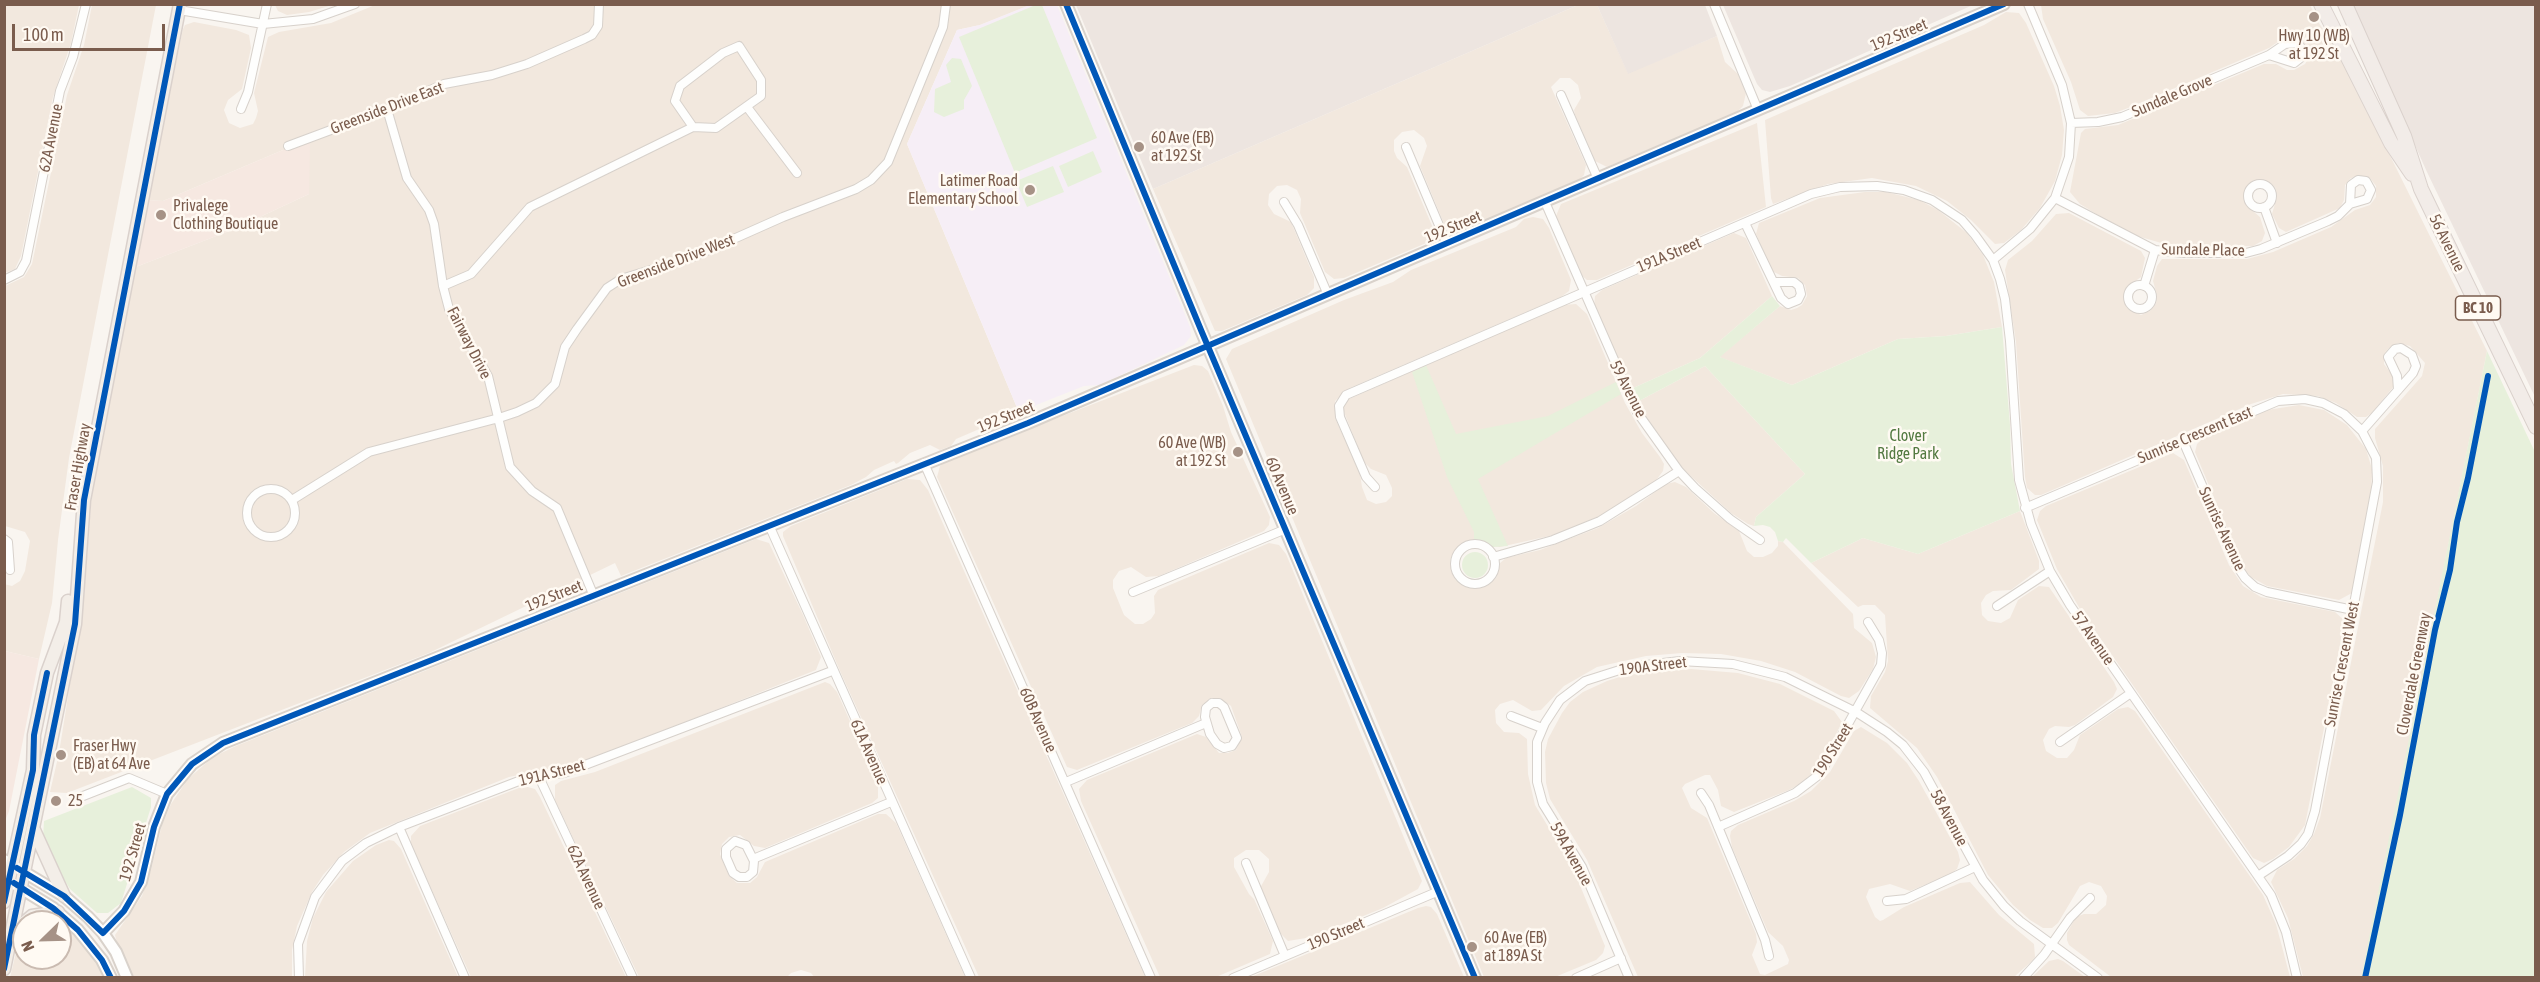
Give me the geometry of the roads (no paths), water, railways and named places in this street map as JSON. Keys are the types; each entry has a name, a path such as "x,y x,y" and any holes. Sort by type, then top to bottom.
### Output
{"highway":[{"name":"56 Avenue","path":"2321,4 2391,143 2421,189 2535,427"},
{"name":"56 Avenue","path":"2345,4 2404,136 2421,189"}],"main road":[{"name":"60 Avenue","path":"1066,4 1208,347 1475,978"},
{"name":"192 Street","path":"103,933 129,904 141,882 154,827 167,794 192,764 223,743 1028,423 2004,4"},
{"name":"Fraser Highway","path":"17,910 75,624 84,500 179,7"},
{"name":"Fraser Highway","path":"4,902 9,863 33,770 34,735 48,674 66,622 77,518 84,500"},
{"path":"34,830 64,896"},
{"path":"9,863 64,896 103,933 116,952 127,978"},
{"path":"7,879 55,910"},
{"path":"72,926 89,942 111,978"},
{"name":"Fraser Highway","path":"4,969 12,935"}],"street":[{"name":"62A Avenue","path":"4,280 20,272 26,261 60,91 73,57 86,4"},
{"path":"241,109 248,92 267,4"},
{"path":"179,7 263,24 313,19 355,4"},
{"name":"Greenside Drive East","path":"288,146 387,109 444,84 492,75 527,64 584,39 592,35 598,26 599,4"},
{"name":"Greenside Drive West","path":"292,500 369,452 517,412 546,394 555,384 565,347 597,301 608,288 621,279 674,264 856,189 881,171 888,162 943,27 946,4"},
{"path":"1713,4 1758,110"},
{"path":"1993,260 2030,230 2055,198 2069,157 2071,123 2062,85 2028,4"},
{"path":"443,286 471,274 530,207 693,127 716,128 761,96 761,80 740,46 723,53 680,86 675,101 693,127"},
{"name":"Sundale Grove","path":"2071,123 2098,122 2122,117 2269,56"},
{"path":"1561,95 1598,179"},
{"path":"747,107 797,173"},
{"name":"Fairway Drive","path":"387,109 407,178 429,210 434,224 443,286 455,322 483,366 499,418 510,466 532,491 557,508 593,594"},
{"path":"1406,147 1447,244"},
{"name":"191A Street","path":"1375,487 1366,477 1340,417 1339,406 1346,395 1583,291 1823,190 1851,186 1892,187 1919,195 1948,209 1962,220 1976,235 1993,260"},
{"name":"Sundale Place","path":"2055,198 2155,250 2246,253 2277,243 2338,216 2350,204"},
{"path":"1284,202 1298,225 1328,295"},
{"name":"59 Avenue","path":"1545,202 1637,412 1679,471 1710,502 1760,540"},
{"path":"2264,207 2277,243"},
{"path":"1745,222 1767,274 1774,282"},
{"path":"2145,286 2155,250"},
{"name":"57 Avenue","path":"1993,260 2005,299 2008,322 2019,480 2025,508 2050,571 2070,604 2258,876 2281,917 2297,978"},
{"path":"2362,431 2398,390 2416,366 2412,355 2402,348 2396,349 2388,357 2397,376 2398,390"},
{"name":"Sunrise Crescent East","path":"2025,508 2264,405 2292,399 2323,403 2344,414 2362,431"},
{"name":"Sunrise Crescent West","path":"2258,876 2295,850 2308,834 2312,823 2377,482 2376,458 2362,431"},
{"name":"Sunrise Avenue","path":"2183,441 2237,566 2245,578 2255,587 2267,592 2353,610"},
{"name":"60B Avenue","path":"924,463 1151,978"},
{"path":"1493,557 1553,540 1600,521 1679,471"},
{"path":"264,489 280,490 292,500 296,515 293,523 282,535 266,536 253,528 248,521 248,505 257,493 264,489"},
{"name":"61A Avenue","path":"769,525 970,978"},
{"path":"1133,592 1286,529"},
{"path":"4,539 8,542 10,570"},
{"path":"1470,545 1482,546 1493,557 1494,568 1485,581 1471,584 1456,572 1455,565 1459,552 1470,545"},
{"path":"1997,606 2050,571"},
{"name":"190 Street","path":"1718,827 1795,794 1813,782 1828,763 1881,665 1882,653 1879,640 1868,622"},
{"name":"190A Street","path":"1542,728 1560,700 1572,690 1592,678 1629,667 1680,661 1718,662 1785,677"},
{"name":"191A Street","path":"299,978 298,945 315,897 342,861 366,843 399,827 524,778 564,773 832,671"},
{"name":"58 Avenue","path":"1785,677 1856,712 1887,732 1914,758 1938,796 1975,867 2004,906 2020,921 2098,978"},
{"path":"2060,742 2131,693"},
{"path":"1212,703 1219,703 1224,707 1237,738 1232,746 1224,748 1218,744 1206,723 1206,708 1212,703"},
{"path":"1511,716 1542,728"},
{"path":"1066,782 1206,723"},
{"name":"59A Avenue","path":"1542,728 1536,752 1538,791 1549,815 1582,867 1629,978"},
{"name":"62A Avenue","path":"539,777 633,978"},
{"path":"78,798 129,778 167,794"},
{"path":"1701,793 1718,827 1765,940 1769,956"},
{"path":"753,859 891,802"},
{"path":"399,827 465,978"},
{"path":"731,843 743,843 753,859 755,865 753,872 747,877 739,877 731,869 726,857 726,849 731,843"},
{"path":"1246,863 1285,956"},
{"path":"1887,902 1906,899 1975,867"},
{"name":"190 Street","path":"1233,978 1439,891"},
{"path":"2023,978 2053,943 2070,918 2090,898"},
{"path":"1576,978 1621,958"}],"place":[{"name":"Hwy 10 (WB) at 192 St","path":"2314,17"},
{"name":"60 Ave (EB) at 192 St","path":"1139,147"},
{"name":"Latimer Road Elementary School","path":"1030,190"},
{"name":"Privalege Clothing Boutique","path":"161,215"},
{"name":"60 Ave (WB) at 192 St","path":"1238,452"},
{"name":"Fraser Hwy (EB) at 64 Ave","path":"61,755"},
{"name":"25","path":"56,801"},
{"name":"60 Ave (EB) at 189A St","path":"1472,947"}],"park label":[{"name":"Clover Ridge Park","path":"1908,445"}]}
